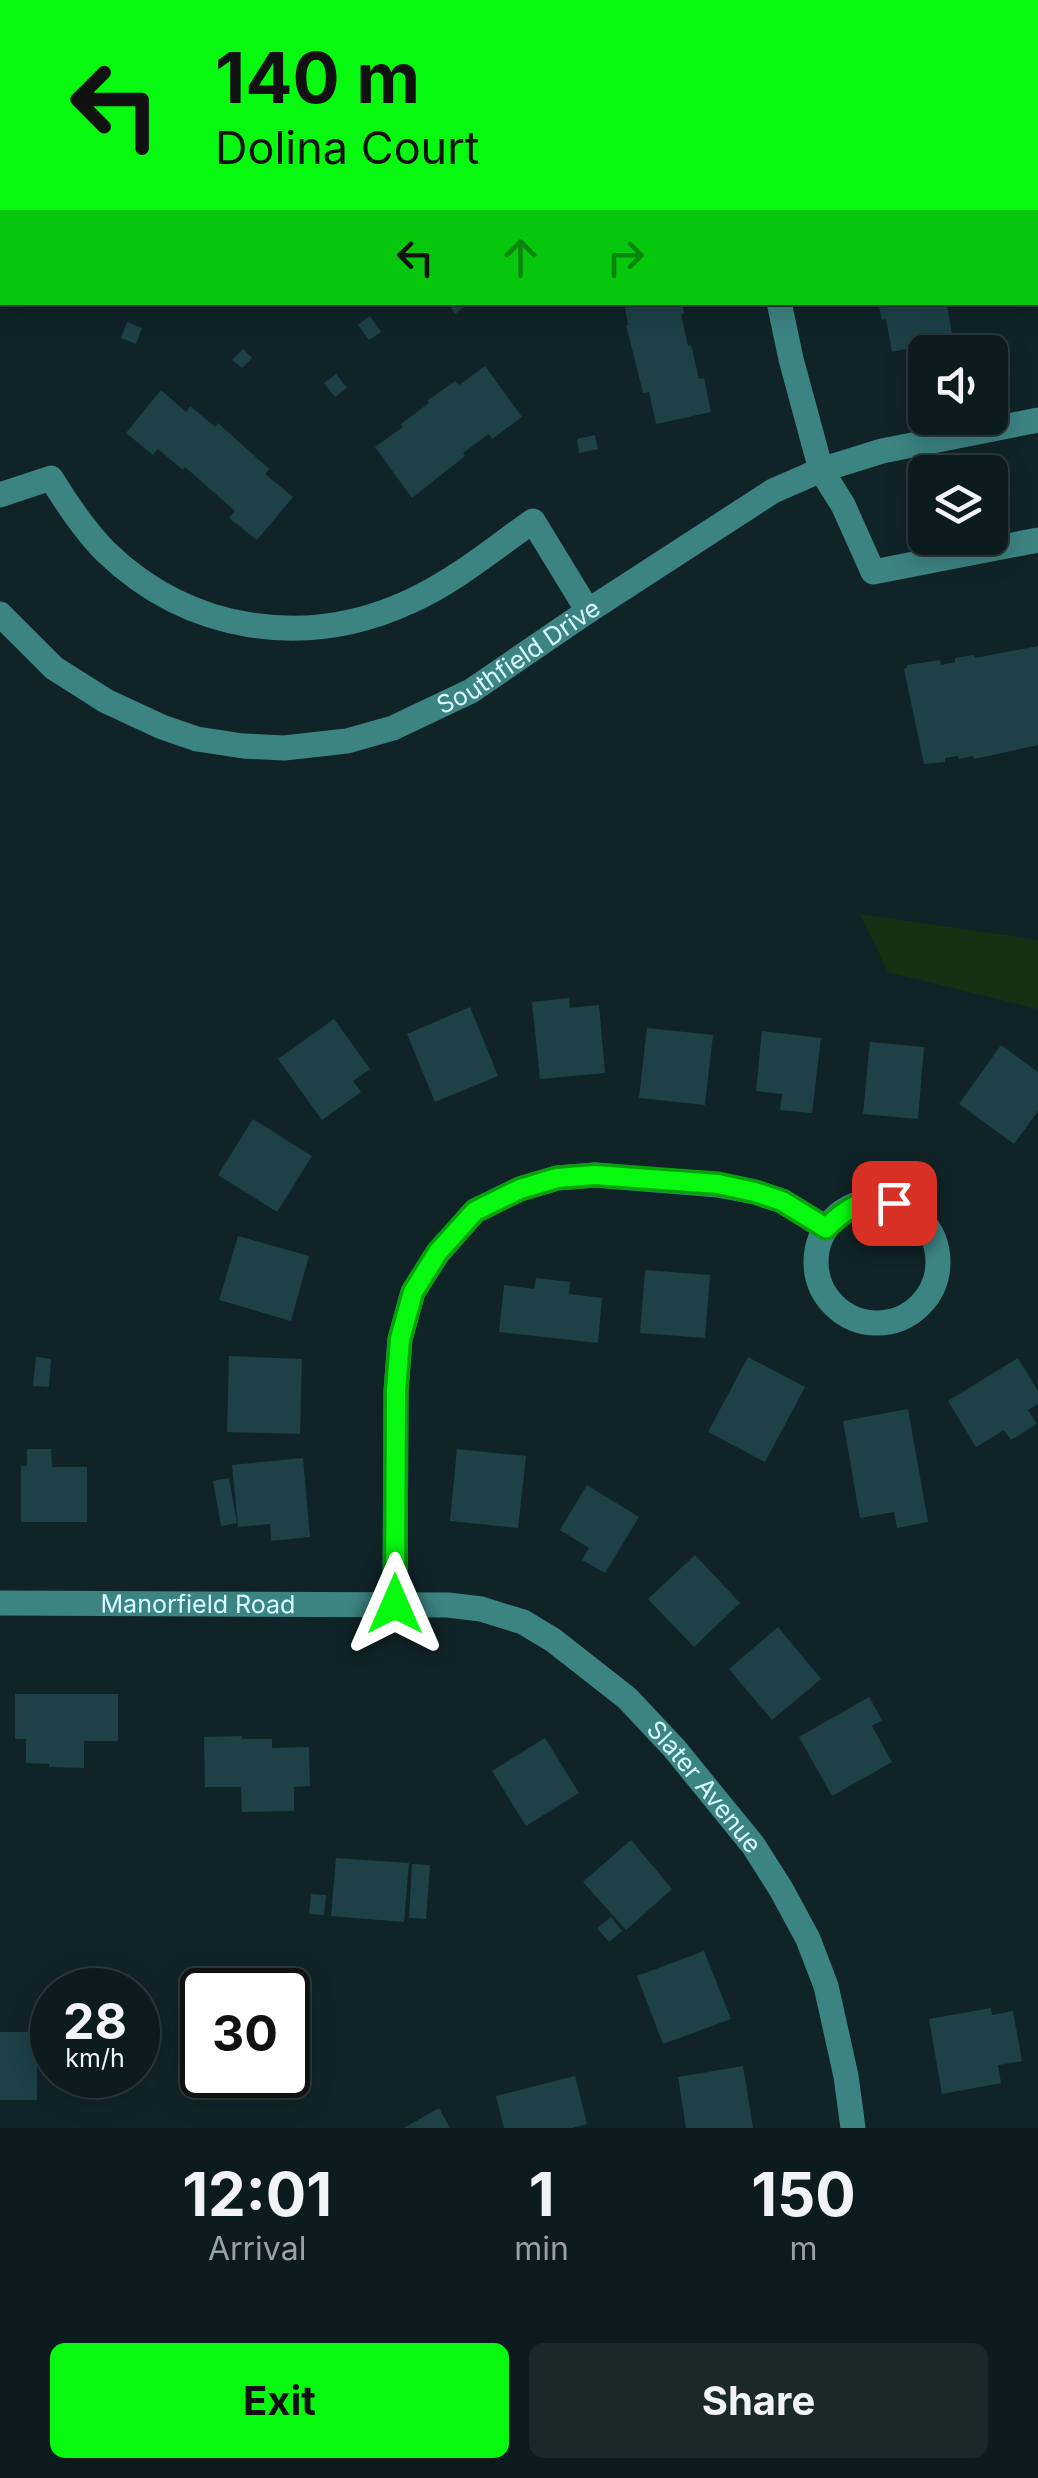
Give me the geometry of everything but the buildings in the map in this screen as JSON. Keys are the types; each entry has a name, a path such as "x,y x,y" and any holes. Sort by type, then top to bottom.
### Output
{"street":[{"path":"781,305 790,359 822,470 873,572 1038,540"},
{"name":"Southfield Drive","path":"0,614 54,668 106,701 162,727 197,739 242,746 284,748 348,741 394,728 472,691 773,491 882,451 1038,420"},
{"path":"0,496 50,478 76,518 136,578 196,612 254,627 314,627 374,616 439,586 533,521 588,611"},
{"path":"395,1604 396,1391 400,1339 413,1292 438,1252 475,1211 520,1189 557,1178 595,1175 718,1184 755,1192 782,1201 826,1228"},
{"path":"868,1202 894,1203 916,1214 932,1234 939,1259 935,1285 921,1306 900,1320 874,1324 850,1318 830,1301 818,1278 816,1252 826,1228 844,1210 868,1202"},
{"name":"Manorfield Road","path":"0,1603 395,1604"},
{"name":"Slater Avenue","path":"395,1604 481,1609 523,1622 627,1698 674,1748 754,1845 808,1940 826,1986 846,2076 852,2128"}],"green space":[{"path":"860,914 1038,940 1038,1009 888,972"}],"route":[{"path":"395,1604 394,1483 400,1339 413,1292 438,1252 475,1211 520,1189 557,1178 595,1175 718,1184 755,1192 782,1201 826,1228 844,1210 868,1202 894,1203"}]}
